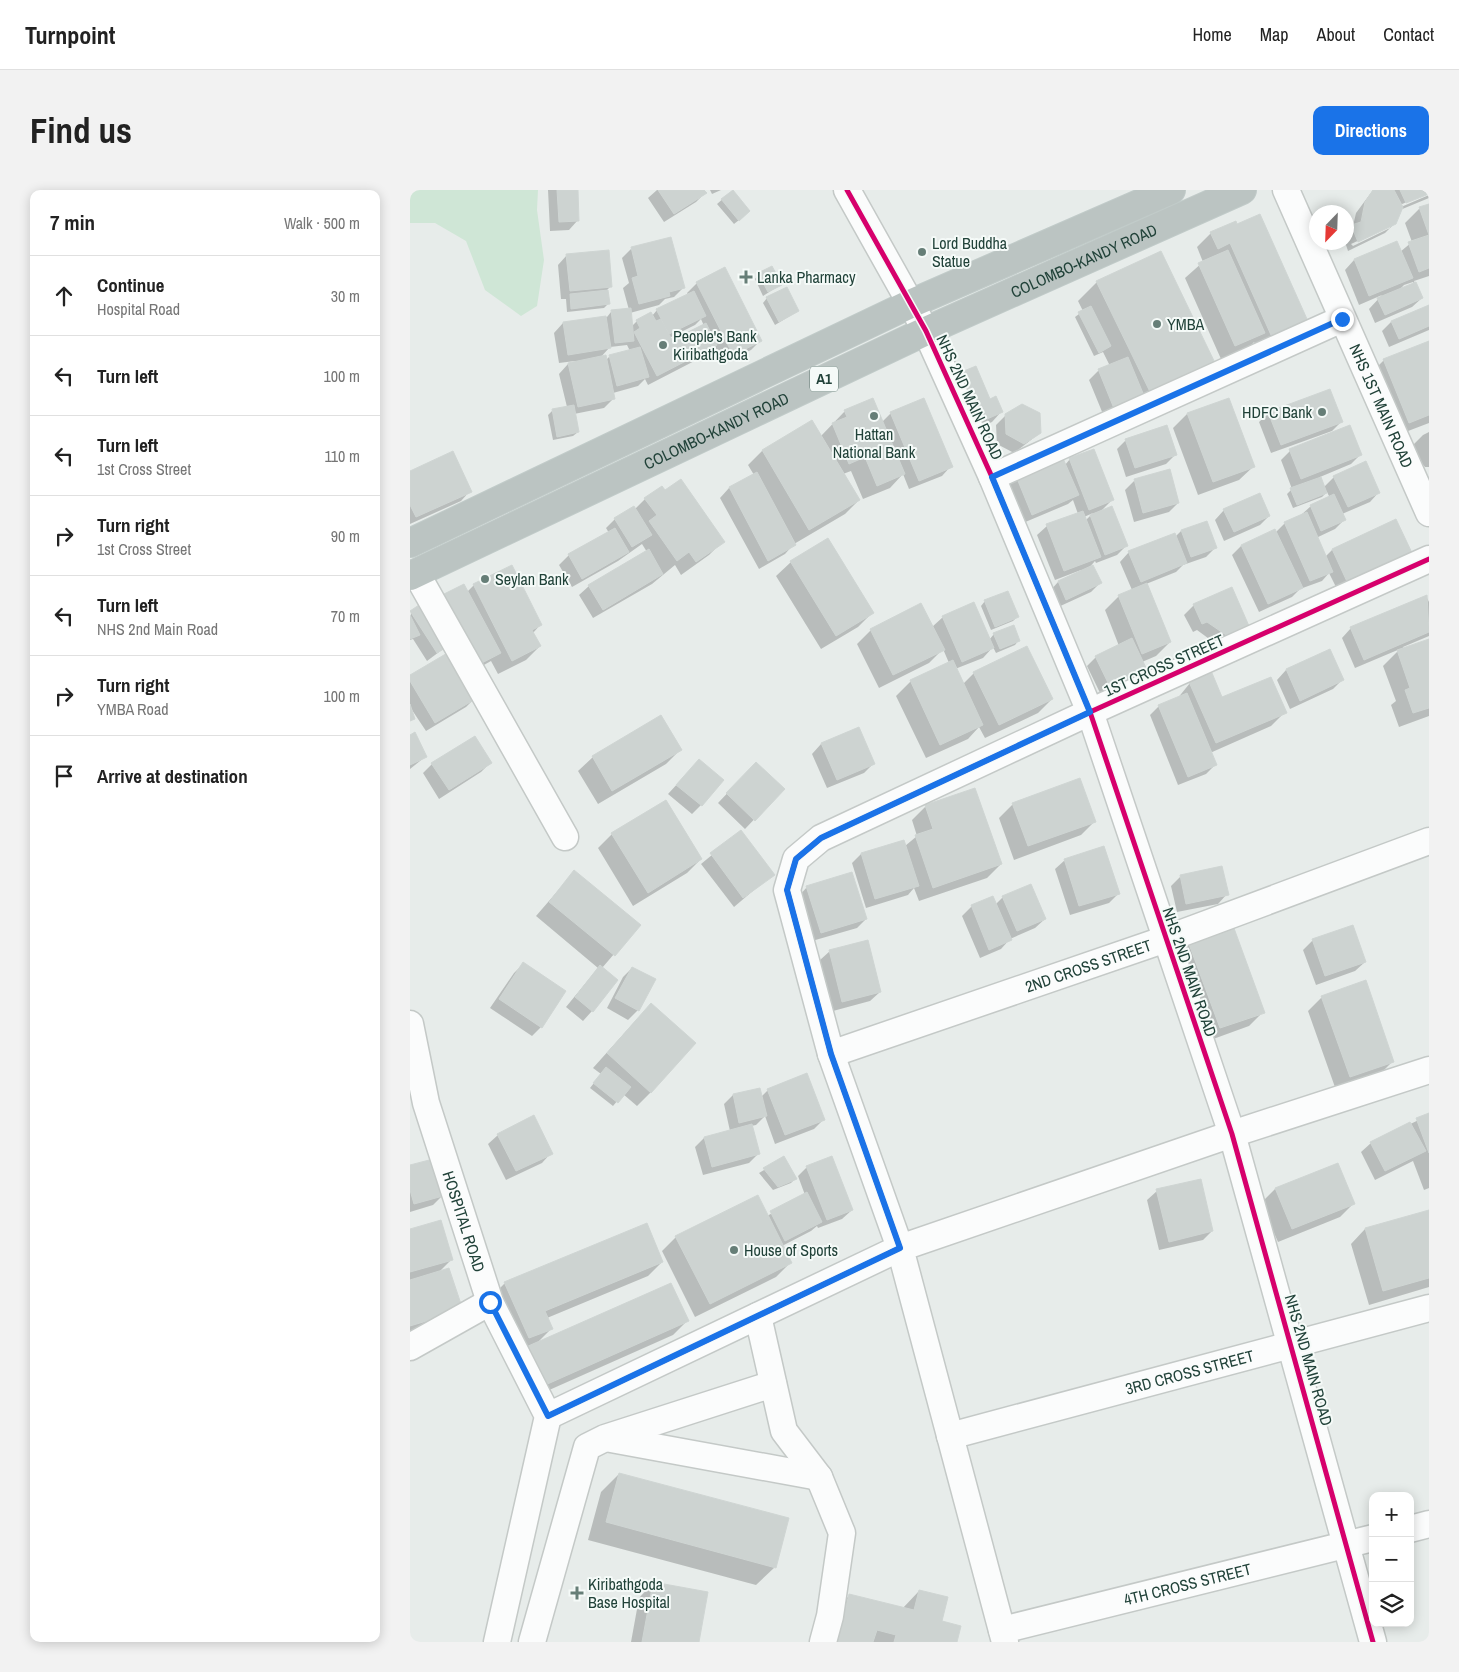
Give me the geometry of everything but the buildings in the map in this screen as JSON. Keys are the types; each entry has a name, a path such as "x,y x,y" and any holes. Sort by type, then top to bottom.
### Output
{"highway":[{"name":"COLOMBO-KANDY ROAD","path":"410,543 910,304 1171,190"},
{"name":"COLOMBO-KANDY ROAD","path":"413,575 926,331 1242,190"}],"street":[{"name":"NHS 2ND MAIN ROAD","path":"847,190 926,331 992,477 1090,712 1232,1134 1292,1344 1373,1642"},
{"name":"NHS 1ST MAIN ROAD","path":"1286,190 1429,513"},
{"path":"992,477 1342,319"},
{"name":"1ST CROSS STREET","path":"1004,1636 900,1248 831,1054 787,890 796,859 821,838 1090,712 1429,559"},
{"path":"413,575 565,837"},
{"name":"2ND CROSS STREET","path":"831,1054 1166,939 1429,841"},
{"name":"HOSPITAL ROAD","path":"410,1024 426,1103 490,1302 548,1416"},
{"path":"497,1642 548,1416 900,1248 1232,1134 1429,1070"},
{"path":"410,1347 490,1302"},
{"name":"3RD CROSS STREET","path":"950,1436 1429,1308"},
{"path":"758,1316 784,1431 819,1477 842,1534 830,1616 823,1642"},
{"path":"532,1642 587,1447 605,1438 773,1384"},
{"path":"605,1438 819,1477"},
{"path":"1414,1528 1429,1524"},
{"name":"4TH CROSS STREET","path":"1004,1636 1369,1539"}],"green space":[{"path":"410,190 538,190 537,210 544,260 537,306 521,316 485,290 466,241 435,223 410,223"}],"cycle path":[{"path":"847,190 926,331 992,477 1090,712 1232,1134 1373,1642"},
{"path":"548,1416 900,1248 831,1054 787,890 796,859 821,838 1090,712 1429,559"}],"place":[{"name":"Lord Buddha Statue","path":"922,252"},
{"name":"Lanka Pharmacy","path":"746,277"},
{"name":"YMBA","path":"1157,324"},
{"name":"People's Bank Kiribathgoda","path":"663,345"},
{"name":"HDFC Bank","path":"1322,412"},
{"name":"Hattan National Bank","path":"874,416"},
{"name":"Seylan Bank","path":"485,579"},
{"name":"House of Sports","path":"734,1250"},
{"name":"Kiribathgoda Base Hospital","path":"577,1593"}],"route":[{"path":"490,1302 548,1416 900,1248 831,1054 787,890 796,859 821,838 1090,712 992,477 1342,319"}]}
